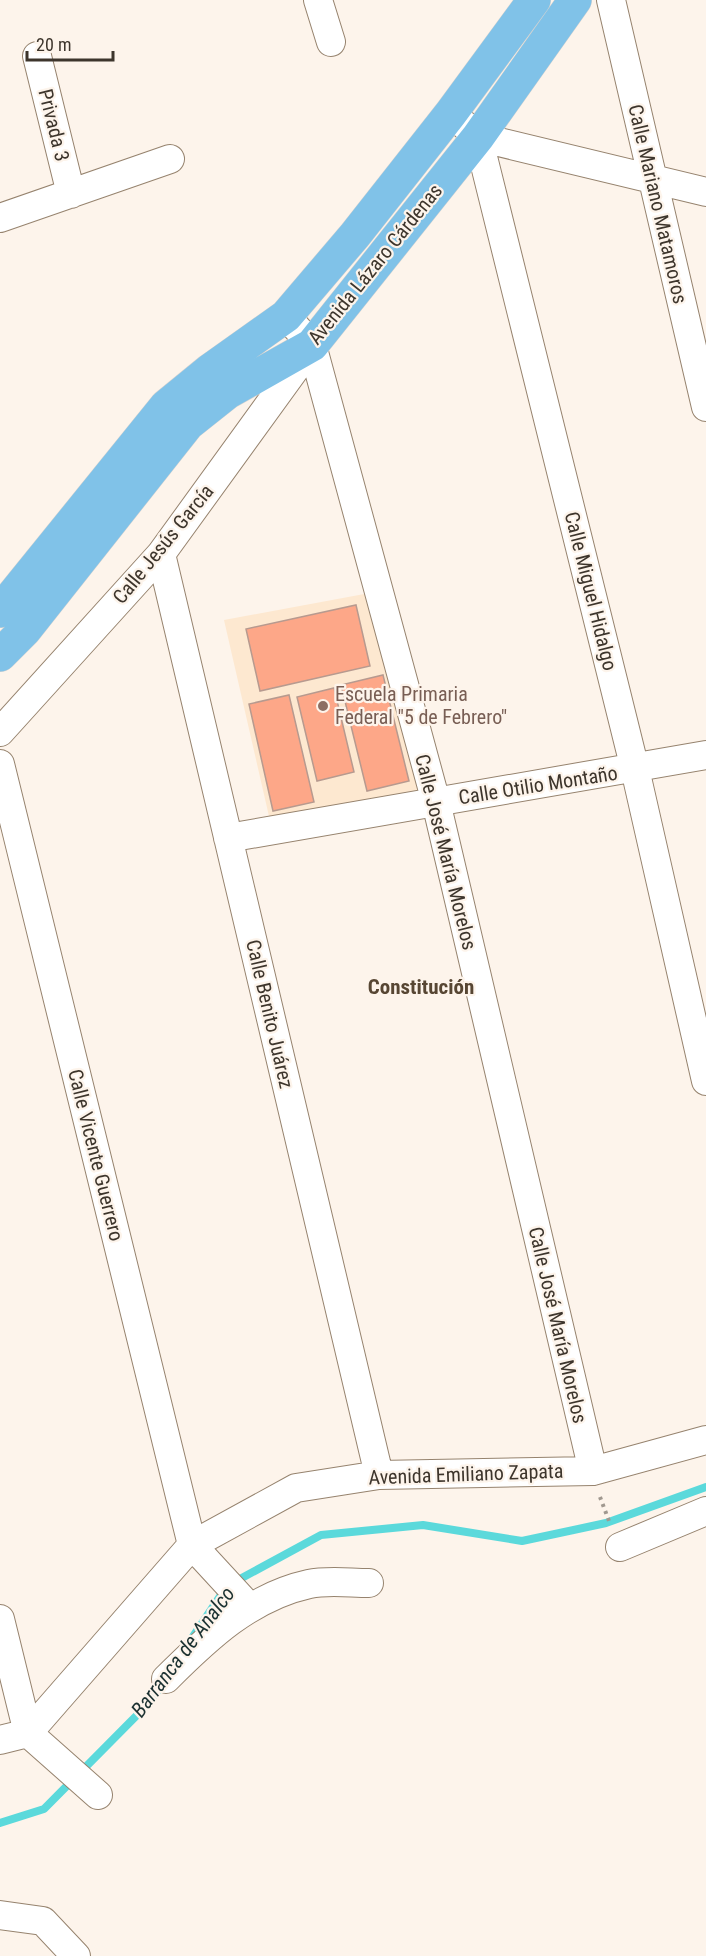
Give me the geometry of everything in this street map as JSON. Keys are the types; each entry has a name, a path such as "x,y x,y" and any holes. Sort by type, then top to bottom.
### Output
{"main road":[{"name":"Avenida Lázaro Cárdenas","path":"0,610 166,406 210,370 286,316 355,235 451,113 534,0"},
{"name":"Avenida Lázaro Cárdenas","path":"0,655 25,630 188,424 227,393 312,345 478,137 575,0"}],"street":[{"path":"318,0 331,42"},
{"name":"Calle Mariano Matamoros","path":"611,0 706,407"},
{"name":"Privada 3","path":"37,56 70,194"},
{"path":"451,113 478,137 706,192"},
{"name":"Calle Miguel Hidalgo","path":"478,137 635,769 706,1081"},
{"path":"0,218 170,159"},
{"name":"Calle José María Morelos","path":"286,316 312,345 436,801 592,1471"},
{"name":"Calle Jesús García","path":"0,732 161,554 312,345"},
{"name":"Calle Benito Juárez","path":"161,554 379,1474"},
{"name":"Calle Otilio Montaño","path":"228,838 706,755"},
{"name":"Calle Vicente Guerrero","path":"0,764 192,1545"},
{"name":"Avenida Emiliano Zapata","path":"28,1733 192,1545 296,1488 379,1474 592,1471 706,1440"},
{"path":"620,1547 706,1511"},
{"path":"192,1545 214,1572 246,1604"},
{"path":"166,1679 246,1604 311,1584 369,1583"},
{"path":"0,1619 28,1733 98,1795"},
{"path":"0,1740 28,1733"},
{"path":"0,1915 43,1921 76,1956"}],"shaded area":[{"name":"Escuela Primaria Federal \"5 de Febrero\"","path":"375,592 424,792 271,825 224,620"}],"building":[{"path":"356,605 370,666 260,691 246,629"},
{"path":"383,675 409,781 367,791 341,685"},
{"path":"334,688 354,772 317,781 297,697"},
{"path":"289,695 314,802 273,811 249,704"}],"waterway":[{"name":"Barranca de Analco","path":"192,1638 227,1586 321,1535 423,1525 522,1541 606,1523 706,1487"},
{"name":"Barranca de Analco","path":"0,1823 44,1809 151,1701 164,1681"}],"place":[{"name":"Escuela Primaria Federal \"5 de Febrero\"","path":"323,706"}],"district":[{"name":"Constitución","path":"421,987"}]}
